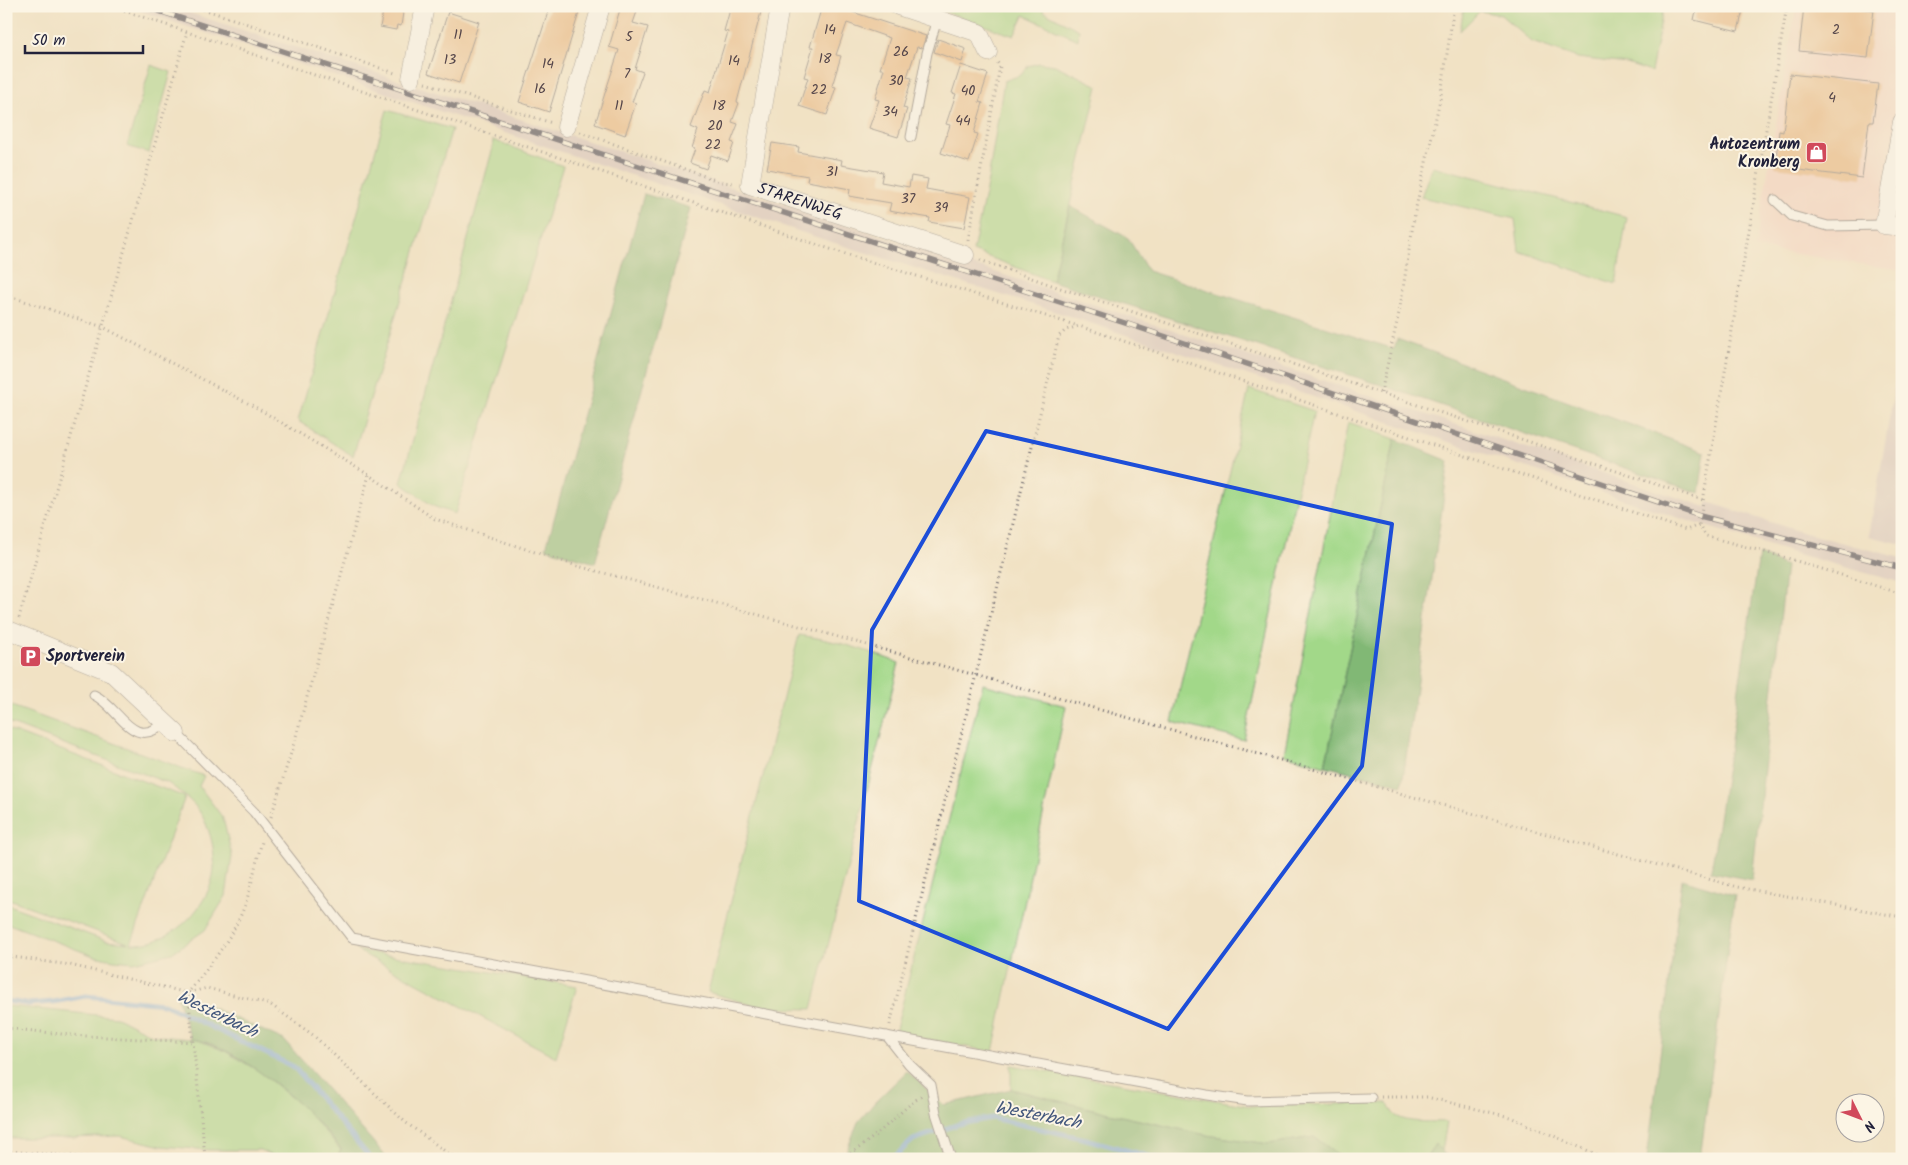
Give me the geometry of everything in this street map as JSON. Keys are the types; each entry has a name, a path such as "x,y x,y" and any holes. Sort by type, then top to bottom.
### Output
{"street":[{"path":"411,78 426,6"},
{"path":"566,127 601,6"},
{"name":"STARENWEG","path":"780,6 750,184 965,255"},
{"path":"898,6 979,33 988,52"},
{"path":"1901,133 1884,225 1902,227"},
{"path":"11,630 111,672 170,727"}],"lane":[{"path":"911,137 927,53 937,19"},
{"path":"1775,200 1792,216 1828,226 1884,225"},
{"path":"94,695 105,702 132,729 140,732 150,732 170,727 254,812 352,938 1248,1101 1371,1098"},
{"path":"887,1036 909,1064 932,1085 936,1114 950,1155"}],"path":[{"path":"110,6 836,251 1079,326 1686,530 1699,525"},
{"path":"194,6 411,78"},
{"path":"1380,392 1400,308 1415,212 1441,95 1454,6"},
{"path":"1787,6 1699,525 1706,536 1787,558 1902,594"},
{"path":"11,630 103,327 187,32"},
{"path":"988,52 1000,66 965,255 1702,500"},
{"path":"6,296 103,327 257,408 369,475 435,519 574,565 977,675 1737,887 1902,917"},
{"path":"887,1036 1059,336 1066,330 1079,326"},
{"path":"188,993 216,958 239,920 251,886 256,860 295,740 369,475"},
{"path":"6,956 70,965 188,993 208,988 272,1005 314,1035 405,1122 456,1159"},
{"path":"188,993 205,1156"},
{"path":"6,1028 70,1035 193,1042"},
{"path":"842,1159 862,1147 888,1125 907,1105 932,1091"},
{"path":"1371,1098 1428,1097 1510,1117 1607,1159"},
{"path":"6,1151 108,1159"},
{"path":"181,1159 205,1156 241,1159"}],"highlighted area":[{"path":"986,431 1392,524 1362,766 1168,1029 859,901 872,630"}],"shaded area":[{"path":"126,6 168,6 995,272 1706,507 1708,502 1801,532 1902,558 1902,583 1790,552 1676,517 1066,315 819,238"},
{"path":"1796,6 1902,6 1902,270 1755,248"},
{"path":"1902,345 1902,544 1869,536"}],"green space":[{"path":"929,6 1044,6 1043,11 1079,30 1078,40 1024,15 1014,36"},
{"path":"1464,6 1664,6 1651,72 1627,64 1578,58 1532,42 1501,15 1480,11 1460,31"},
{"path":"1039,63 1055,65 1098,86 1052,281 973,251 988,180 1004,81 1021,75 1028,66"},
{"path":"151,65 171,72 149,153 127,146"},
{"path":"387,110 452,129 353,456 298,421"},
{"path":"493,140 563,166 455,514 433,506 401,483 492,151"},
{"path":"1432,166 1627,217 1616,284 1519,251 1515,219 1421,197"},
{"path":"644,194 691,208 595,563 546,548"},
{"path":"1070,206 1128,238 1148,271 1394,349 1397,339 1705,452 1699,493 1378,384 1052,281"},
{"path":"1249,389 1314,411 1244,740 1172,722"},
{"path":"1348,422 1395,439 1325,766 1284,754"},
{"path":"1395,439 1449,461 1402,785 1325,766"},
{"path":"1759,555 1786,566 1752,880 1711,872"},
{"path":"799,635 850,646 899,663 812,1009 762,1008 708,992"},
{"path":"983,684 1066,706 993,1052 895,1033"},
{"path":"6,704 204,776 199,786 223,818 232,856 226,896 205,930 172,953 134,962 94,956 6,923 6,904 106,941 128,943 6,898 6,729 185,797 131,944 145,943 171,933 193,914 209,889 213,876 214,856 212,843 203,817 190,800 179,791 168,783 6,722"},
{"path":"1682,879 1735,895 1700,1159 1647,1159"},
{"path":"356,950 577,986 556,1057"},
{"path":"175,991 284,1040 388,1159 337,1159 341,1149 312,1117 279,1087 235,1056 205,1042 191,1039"},
{"path":"6,1006 117,1017 152,1035 198,1040 225,1051 260,1072 303,1107 341,1150 337,1159 280,1159 260,1150 209,1150 161,1146 120,1136 6,1138"},
{"path":"1011,1065 1250,1106 1387,1103 1395,1115 1401,1119 1447,1122 1442,1151 1435,1144 1426,1159 1344,1159 1314,1137 1269,1144 1206,1135 1011,1089"},
{"path":"907,1071 944,1105 1011,1089 1206,1135 1269,1144 1314,1137 1344,1159 842,1159 858,1122 876,1101"},
{"path":"1435,1144 1449,1159 1426,1159"}],"building":[{"path":"384,6 404,6 401,26 397,25 396,30 380,27"},
{"path":"550,6 581,6 549,112 519,102"},
{"path":"621,6 639,6 633,23 648,27 635,69 643,72 632,102 636,103 625,135 595,124 619,50 609,47"},
{"path":"731,6 756,6 755,10 761,12 737,102 739,103 732,122 738,124 731,142 734,143 728,161 711,155 706,169 690,163 695,149 692,148 698,130 691,127 705,90 710,92 728,32 724,31"},
{"path":"822,6 834,6 926,36 922,48 917,47 907,77 912,78 903,108 907,109 898,137 869,128 879,100 875,99 884,69 880,69 890,38 847,23 836,55 841,56 832,86 836,87 827,115 799,106 808,78 804,77 813,47 810,47"},
{"path":"1697,6 1744,6 1738,31 1694,20"},
{"path":"1804,6 1838,6 1874,10 1868,58 1799,51"},
{"path":"448,12 479,22 459,83 428,73"},
{"path":"938,39 966,49 962,62 934,52"},
{"path":"961,65 988,74 979,102 983,103 974,133 978,134 969,162 941,153 950,125 946,124 956,94 952,93"},
{"path":"1790,74 1878,84 1873,122 1869,122 1862,178 1775,167 1779,131 1783,132"},
{"path":"772,143 799,147 798,152 842,160 841,165 883,172 881,182 909,187 911,176 928,179 926,189 970,197 964,228 929,222 930,218 889,211 891,203 849,196 850,189 807,181 808,176 767,169"}],"waterway":[{"name":"Westerbach","path":"6,1001 28,1004 86,996 164,1004 294,1067 371,1159"},
{"name":"Westerbach","path":"892,1159 913,1140 959,1124 992,1118 1086,1139 1158,1159"}],"railway":[{"path":"143,6 1131,325 1700,516 1902,568"}],"place":[{"name":"Autozentrum Kronberg","path":"1816,153"},
{"name":"Sportverein","path":"30,656"}]}
